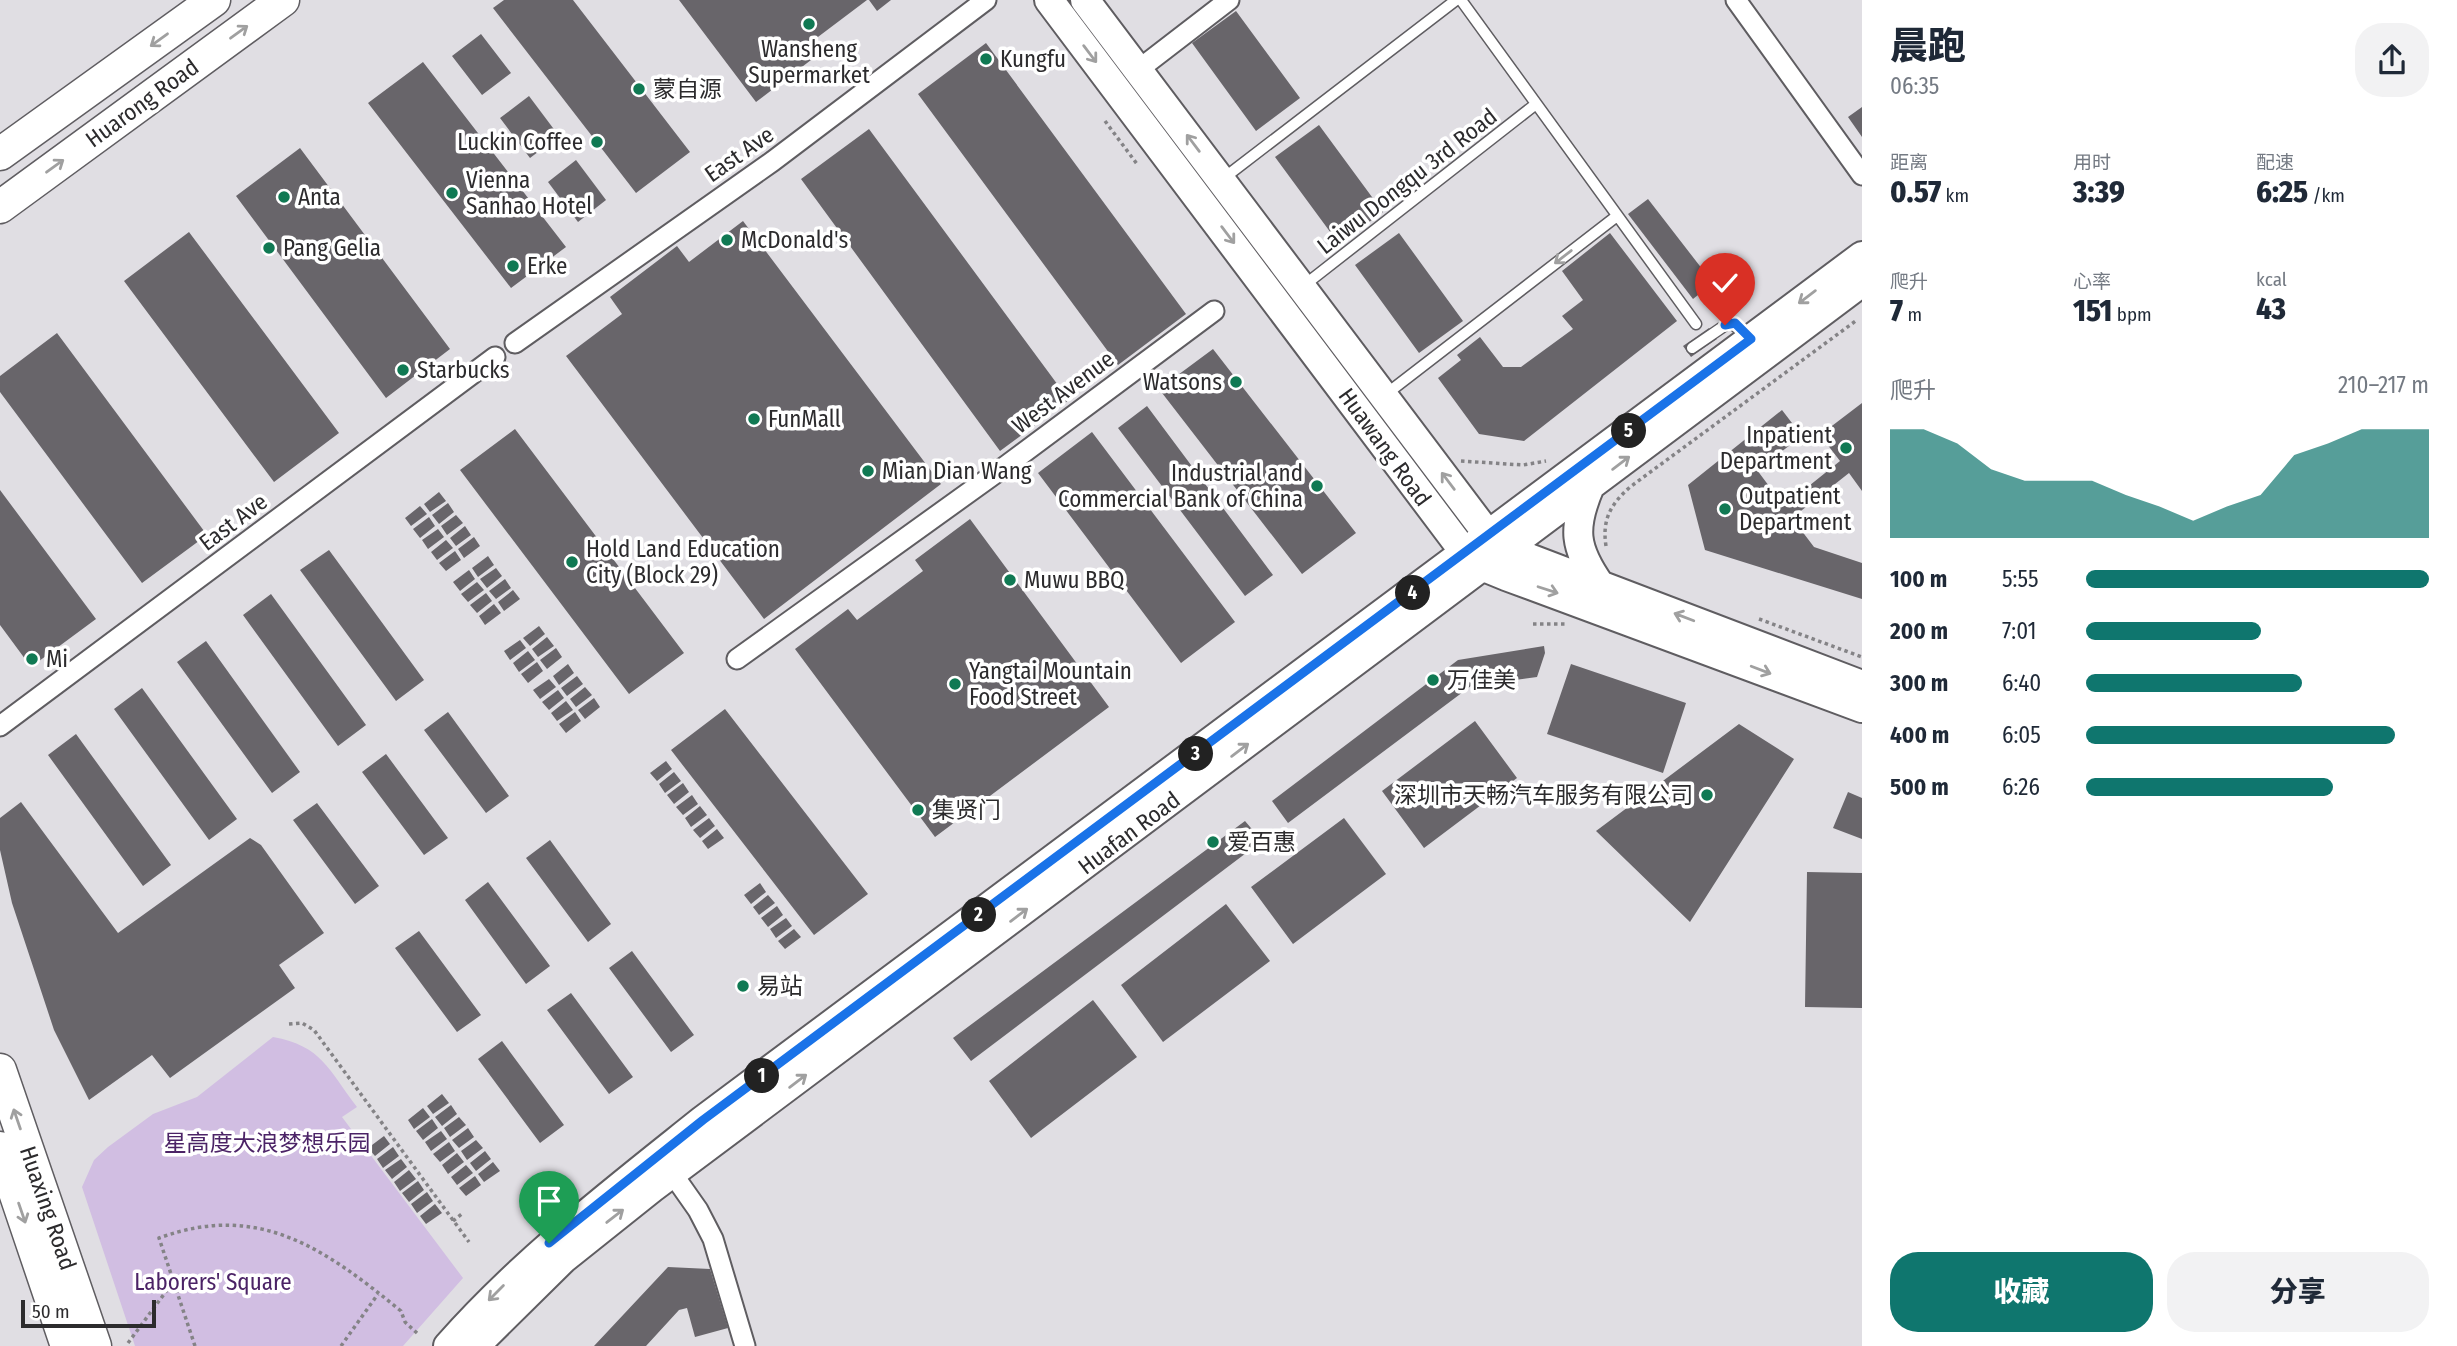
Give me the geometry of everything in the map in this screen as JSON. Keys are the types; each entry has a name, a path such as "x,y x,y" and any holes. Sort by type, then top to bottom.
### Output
{"main road":[{"name":"Huarong Road","path":"0,154 214,0"},
{"name":"Huarong Road","path":"0,207 283,0"},
{"name":"Huawang Road","path":"1049,0 1474,560"},
{"name":"Huawang Road","path":"1085,0 1383,396 1498,542"},
{"name":"Huafan Road","path":"475,1346 563,1259 672,1173 1498,542 1751,339 1862,256"},
{"name":"Huafan Road","path":"1498,542 1590,486 1862,282"},
{"path":"1590,486 1579,516 1578,540 1583,559 1600,585"},
{"path":"1498,542 1600,585 1862,685"},
{"name":"Huafan Road","path":"448,1346 480,1310 549,1243 703,1120 1474,560"},
{"path":"1474,560 1862,708"},
{"name":"Huaxing Road","path":"0,1070 95,1346"},
{"name":"Huaxing Road","path":"0,1148 67,1346"}],"street":[{"name":"East Ave","path":"515,342 773,161 986,0"},
{"path":"1138,70 1229,0"},
{"path":"1736,0 1862,175"},
{"name":"West Avenue","path":"737,659 1007,465 1214,311"},
{"name":"East Ave","path":"0,726 495,357"},
{"path":"672,1173 698,1210 713,1239 745,1346"}],"lane":[{"path":"1221,181 1459,0 1696,324"},
{"name":"Laiwu Dongqu 3rd Road","path":"1301,287 1536,104"},
{"path":"1383,396 1617,216"},
{"path":"1692,348 1730,322 1751,339"}],"path":[{"path":"1105,121 1137,164"},
{"path":"1604,533 1608,512 1630,488 1857,320"},
{"path":"1461,461 1499,463"},
{"path":"289,1024 302,1023 314,1030 469,1242"},
{"path":"453,1221 463,1213"},
{"path":"195,1346 159,1238 211,1224 246,1227 286,1235 344,1265 401,1311 405,1322 418,1334"},
{"path":"128,1343 174,1282"},
{"path":"341,1346 379,1293"}],"green space":[{"path":"273,1037 303,1046 331,1071 357,1107 342,1117 463,1278 403,1346 135,1346 82,1187 94,1160 153,1114 197,1097"}],"building":[{"path":"504,0 573,0 690,152 636,193 493,8"},
{"path":"679,0 867,0 802,49 811,60 756,102"},
{"path":"869,0 891,0 877,11"},
{"path":"1236,11 1300,98 1256,131 1192,43"},
{"path":"481,34 511,73 482,95 452,56"},
{"path":"986,43 1186,314 1118,365 918,94"},
{"path":"423,62 566,247 511,288 368,103"},
{"path":"529,96 559,136 530,158 500,118"},
{"path":"1862,107 1862,137 1848,117"},
{"path":"1319,125 1383,212 1339,244 1275,157"},
{"path":"869,129 1069,400 1000,451 801,179"},
{"path":"300,148 450,349 386,398 236,196"},
{"path":"576,160 606,200 578,222 548,182"},
{"path":"1648,199 1713,283 1693,299 1628,214"},
{"path":"743,221 941,484 764,619 566,356 622,314 610,297 677,246 689,262"},
{"path":"189,232 339,433 274,482 124,281"},
{"path":"1399,233 1463,321 1419,353 1355,265"},
{"path":"1610,233 1677,321 1524,441 1479,434 1438,378 1461,360 1457,355 1480,337 1503,367 1521,367 1573,329 1562,316 1583,300 1562,271"},
{"path":"1709,328 1717,339 1691,357 1683,346"},
{"path":"57,333 207,535 142,583 0,392 0,376"},
{"path":"1213,349 1356,533 1302,574 1159,389"},
{"name":"Outpatient Department","path":"1862,403 1862,491 1849,473 1792,518 1814,547 1862,563 1862,599 1705,550 1688,485 1782,410 1802,436 1757,470 1784,506 1840,461 1820,435"},
{"path":"1147,406 1273,575 1245,596 1118,428"},
{"name":"Hold Land Education City (Block 29)","path":"515,429 684,653 629,694 460,470"},
{"path":"1092,432 1235,622 1181,663 1038,473"},
{"path":"0,490 96,619 31,667 0,625"},
{"path":"439,492 446,501 430,512 424,504"},
{"path":"448,503 454,512 439,524 432,515"},
{"path":"420,506 427,514 411,526 405,518"},
{"path":"456,515 463,523 447,535 441,526"},
{"path":"429,517 435,526 420,538 413,529"},
{"path":"970,519 1109,707 935,837 795,649 848,609 857,620 923,571 915,560"},
{"path":"465,526 471,535 456,546 450,538"},
{"path":"438,529 444,537 428,549 422,540"},
{"path":"474,537 480,546 464,558 458,549"},
{"path":"446,540 453,548 437,560 431,552"},
{"path":"329,550 424,680 396,701 300,570"},
{"path":"455,551 461,560 446,571 439,563"},
{"path":"488,556 494,565 478,577 472,568"},
{"path":"496,568 502,576 487,588 480,579"},
{"path":"469,570 475,579 460,591 453,582"},
{"path":"505,579 511,588 496,599 489,591"},
{"path":"477,582 484,590 468,602 461,594"},
{"path":"513,590 520,599 504,611 498,602"},
{"path":"486,593 492,601 477,613 470,605"},
{"path":"271,594 366,725 338,746 243,615"},
{"path":"494,604 501,613 485,625 479,616"},
{"path":"539,626 545,634 530,646 523,638"},
{"path":"547,637 554,646 538,657 532,649"},
{"path":"520,640 526,648 510,660 504,651"},
{"path":"206,641 300,772 272,793 177,662"},
{"path":"1544,646 1545,653 1537,677 1471,686 1288,823 1272,801 1458,660"},
{"path":"556,648 562,657 547,669 540,660"},
{"path":"528,651 535,660 519,672 513,663"},
{"path":"537,662 543,671 528,683 521,674"},
{"path":"568,664 574,673 559,685 553,676"},
{"path":"1571,664 1686,703 1663,773 1547,734"},
{"path":"577,676 583,684 567,696 561,688"},
{"path":"549,679 556,687 540,699 533,690"},
{"path":"585,687 592,695 576,707 570,699"},
{"path":"142,688 237,819 209,840 114,709"},
{"path":"558,690 564,698 549,710 542,702"},
{"path":"594,698 600,707 585,719 578,710"},
{"path":"566,701 573,710 557,721 551,713"},
{"path":"725,709 868,894 814,935 671,750"},
{"path":"448,712 509,796 486,813 424,730"},
{"path":"575,712 581,721 566,733 559,724"},
{"path":"1475,721 1517,778 1424,848 1382,791"},
{"name":"深圳市天畅汽车服务有限公司","path":"1739,724 1794,759 1690,922 1596,831"},
{"path":"76,734 171,865 143,886 48,755"},
{"path":"386,754 448,838 424,855 362,772"},
{"path":"666,761 672,769 657,781 650,773"},
{"path":"674,772 681,781 665,793 659,784"},
{"path":"683,783 689,792 674,804 667,795"},
{"path":"1848,792 1862,798 1862,839 1833,828"},
{"path":"692,795 698,804 683,815 676,807"},
{"path":"21,802 118,933 250,838 261,845 324,933 279,965 295,988 170,1078 152,1055 89,1100 54,1030 12,903 0,850 0,818"},
{"path":"317,803 379,886 355,904 293,820"},
{"path":"700,806 707,815 691,827 685,818"},
{"path":"709,818 715,826 700,838 693,830"},
{"path":"1344,818 1386,874 1293,944 1251,887"},
{"path":"1245,821 1262,841 971,1061 953,1038"},
{"path":"717,829 724,838 708,849 702,841"},
{"path":"550,840 611,924 588,942 526,858"},
{"path":"1807,872 1862,873 1862,1008 1805,1007"},
{"path":"488,882 550,966 526,984 465,900"},
{"path":"760,883 766,892 751,904 744,895"},
{"path":"768,895 775,903 759,915 753,907"},
{"path":"1226,904 1270,961 1163,1042 1121,985"},
{"path":"777,906 783,915 768,927 761,918"},
{"path":"786,918 792,926 776,938 770,929"},
{"path":"794,929 801,937 785,949 778,941"},
{"path":"419,931 481,1015 457,1032 395,948"},
{"path":"632,951 694,1035 671,1052 609,968"},
{"path":"571,993 633,1077 609,1094 547,1010"},
{"path":"1093,1000 1137,1057 1031,1138 989,1081"},
{"path":"502,1041 564,1125 540,1143 478,1059"},
{"path":"442,1094 449,1103 433,1114 427,1106"},
{"path":"451,1105 457,1114 442,1126 435,1117"},
{"path":"423,1108 430,1117 414,1129 408,1120"},
{"path":"459,1117 466,1125 450,1137 444,1128"},
{"path":"432,1119 438,1128 423,1140 416,1131"},
{"path":"468,1128 474,1137 459,1148 452,1140"},
{"path":"441,1131 447,1139 431,1151 425,1142"},
{"path":"384,1136 390,1144 375,1156 368,1148"},
{"path":"476,1140 483,1148 467,1160 461,1151"},
{"path":"449,1142 455,1151 440,1162 433,1154"},
{"path":"393,1147 399,1156 383,1168 377,1159"},
{"path":"485,1151 491,1159 476,1171 470,1163"},
{"path":"457,1153 464,1162 448,1174 442,1165"},
{"path":"401,1159 407,1167 392,1179 385,1170"},
{"path":"493,1162 500,1171 484,1182 478,1174"},
{"path":"466,1165 473,1173 457,1185 451,1177"},
{"path":"409,1170 416,1179 400,1191 394,1182"},
{"path":"475,1176 481,1185 466,1196 459,1188"},
{"path":"418,1181 424,1190 409,1202 402,1193"},
{"path":"427,1192 433,1201 417,1213 411,1204"},
{"path":"435,1204 442,1213 426,1224 420,1216"},
{"path":"668,1267 710,1269 728,1328 695,1337 687,1308 679,1310 646,1346 594,1346"}],"place":[{"name":"Wansheng Supermarket","path":"809,24"},
{"name":"Kungfu","path":"986,59"},
{"name":"蒙自源","path":"639,89"},
{"name":"Luckin Coffee","path":"597,142"},
{"name":"Vienna Sanhao Hotel","path":"452,193"},
{"name":"Anta","path":"284,197"},
{"name":"McDonald's","path":"727,240"},
{"name":"Pang Gelia","path":"269,248"},
{"name":"Erke","path":"513,266"},
{"name":"Starbucks","path":"403,370"},
{"name":"Watsons","path":"1236,382"},
{"name":"FunMall","path":"754,419"},
{"name":"Inpatient Department","path":"1846,448"},
{"name":"Mian Dian Wang","path":"868,471"},
{"name":"Industrial and Commercial Bank of China","path":"1317,486"},
{"name":"Outpatient Department","path":"1725,509"},
{"name":"Hold Land Education City (Block 29)","path":"572,562"},
{"name":"Muwu BBQ","path":"1010,580"},
{"name":"Mi","path":"32,659"},
{"name":"万佳美","path":"1433,680"},
{"name":"Yangtai Mountain Food Street","path":"955,684"},
{"name":"深圳市天畅汽车服务有限公司","path":"1707,795"},
{"name":"集贤门","path":"918,810"},
{"name":"爱百惠","path":"1213,842"},
{"name":"易站","path":"743,986"}],"route":[{"path":"549,1243 703,1120 1198,754 1751,339 1735,323 1725,325"}],"park label":[{"name":"星高度大浪梦想乐园","path":"267,1143"},
{"name":"Laborers' Square","path":"213,1282"}]}
